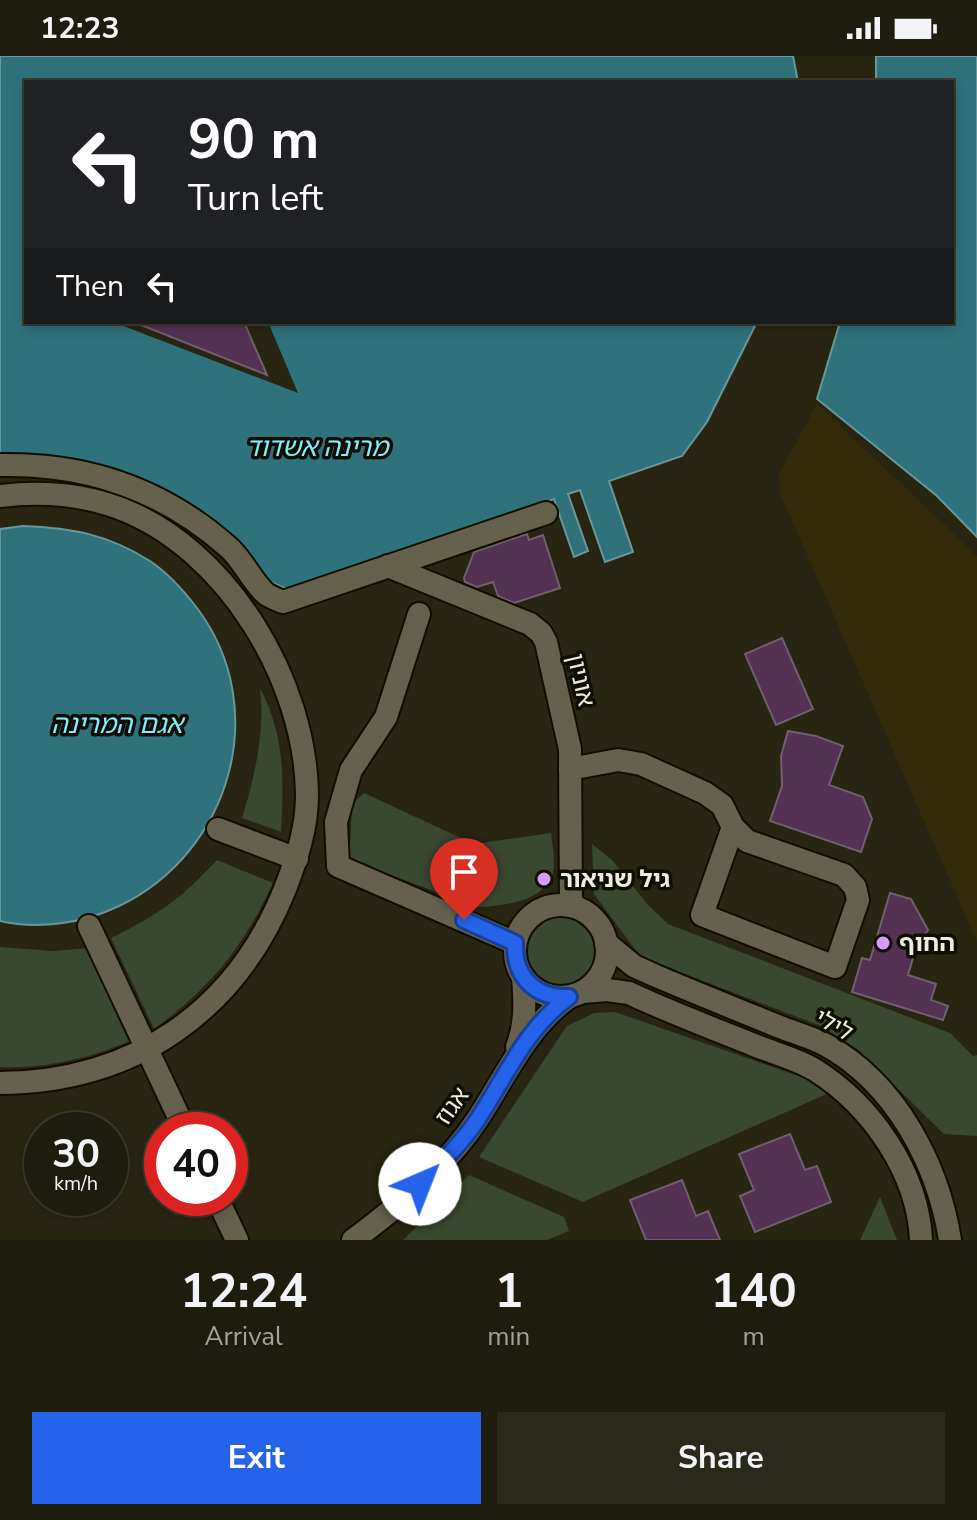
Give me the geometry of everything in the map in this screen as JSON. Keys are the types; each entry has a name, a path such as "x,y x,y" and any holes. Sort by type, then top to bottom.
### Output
{"street":[{"path":"0,465 35,464 75,470 109,477 153,496 181,511 221,541 240,559 266,593 283,602 546,513"},
{"path":"0,496 50,493 85,498 120,508 186,546 235,598 272,658 288,692 298,727 307,797 297,859 274,913 245,966 207,1007 146,1047 101,1069 65,1079 0,1083"},
{"name":"אוניון","path":"388,566 530,624 546,642 570,749 571,906"},
{"path":"419,614 386,717 351,770 336,822 338,866 515,943"},
{"path":"570,769 618,760 641,764 714,799 722,805 733,827 747,841 844,875 855,887 858,900 835,967 702,915 733,827"},
{"path":"218,829 297,859"},
{"path":"555,905 571,906 594,919 606,943 607,957 603,971 595,983 576,994 543,994 523,977 517,967 515,943 528,918 555,905"},
{"path":"89,926 177,1112"},
{"name":"לילי","path":"606,943 634,966 826,1045 876,1084 898,1111 923,1153 946,1211 950,1240"},
{"name":"אגוז","path":"513,1060 523,1034 523,977"},
{"name":"לילי","path":"576,994 607,990 629,993 813,1069 857,1103 891,1150 915,1198 920,1216 921,1240"},
{"name":"אגוז","path":"353,1240 437,1168 476,1122 513,1060 551,1010 576,994"},
{"path":"226,1216 237,1240"}],"green space":[{"path":"260,688 274,723 281,758 281,832 242,818 258,754"},
{"path":"364,793 474,844 551,833 554,863 549,882 542,890 522,900 477,907 345,858 350,845 352,804"},
{"path":"592,844 612,860 648,905 668,924 950,1033 973,1056 977,1055 977,1136 944,1134 857,1049 821,1026 648,960 637,952 594,894"},
{"path":"217,860 273,883 250,927 224,964 193,997 154,1029 111,938 168,905"},
{"path":"561,912 576,915 593,929 600,951 597,966 583,983 561,990 546,987 529,973 522,951 525,936 539,919"},
{"path":"0,947 53,951 90,948 132,1040 68,1061 0,1067"},
{"path":"615,1012 807,1079 829,1093 583,1202 479,1157 567,1026 594,1013"},
{"path":"469,1175 564,1217 569,1231 547,1240 403,1240"},
{"path":"880,1197 897,1240 860,1240 861,1238"}],"sand":[{"path":"817,404 977,556 977,942 780,493 779,474"}],"water":[{"name":"מרינה אשדוד","path":"0,56 793,56 798,80 24,80 24,324 756,324 707,422 682,456 609,481 633,552 605,562 580,490 568,494 588,551 574,557 554,499 290,590 270,582 236,542 180,500 146,481 79,461 0,456"},
{"path":"876,56 977,56 977,537 937,496 817,399 839,324 954,324 954,80 876,80"},
{"name":"אגם המרינה","path":"23,526 89,534 119,544 150,561 169,577 197,608 220,648 232,690 235,733 228,775 212,815 189,851 157,882 119,906 76,921 46,925 0,921 0,529"}],"pier":[{"path":"118,324 269,324 298,393"}],"building":[{"path":"139,324 245,324 267,375"},
{"path":"527,534 529,540 543,535 560,588 514,603 498,596 493,582 477,587 465,582 474,552"},
{"path":"782,638 813,709 776,725 745,654"},
{"path":"788,731 816,736 843,746 829,785 863,797 872,819 861,852 770,821 782,786 781,756"},
{"path":"890,893 911,899 928,930 916,948 908,975 936,984 931,1000 948,1006 943,1020 852,992 862,958 870,960"},
{"path":"790,1134 805,1170 817,1166 831,1202 755,1232 740,1196 754,1190 739,1154"},
{"path":"682,1180 696,1216 708,1211 720,1240 646,1240 630,1200"}],"place":[{"name":"גיל שניאור","path":"544,879"},
{"name":"החוף","path":"883,943"}],"route":[{"path":"420,1184 476,1122 513,1060 540,1023 569,997 543,994 532,987 517,967 515,943 464,920"}]}
